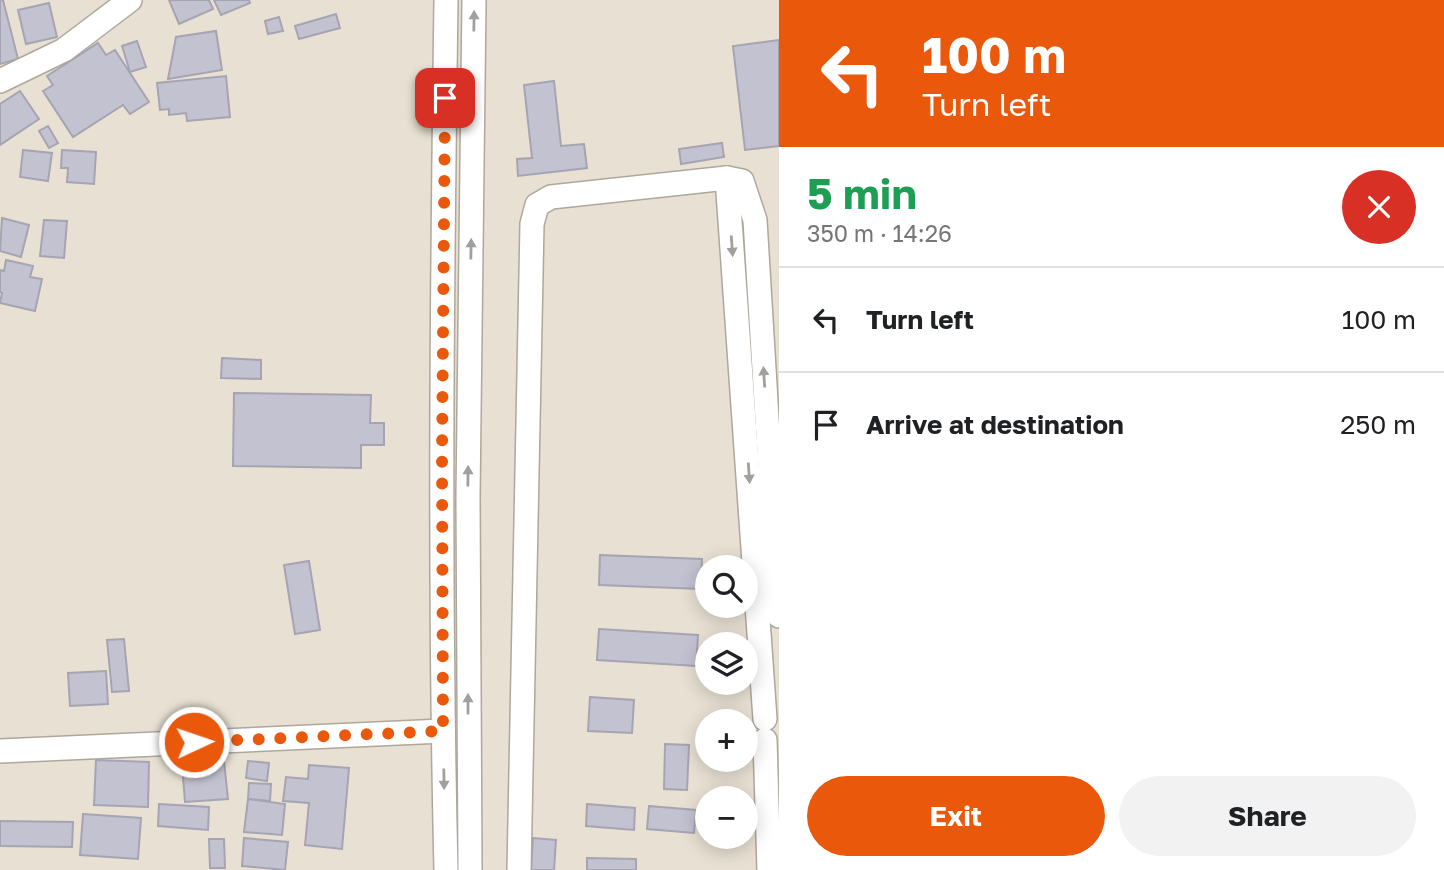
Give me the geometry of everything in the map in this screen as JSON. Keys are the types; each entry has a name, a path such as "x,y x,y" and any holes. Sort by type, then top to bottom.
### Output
{"street":[{"path":"446,0 442,454 446,870"},
{"path":"470,870 468,484 474,0"},
{"path":"0,80 64,50 126,1"},
{"path":"519,870 532,225 537,205 551,197 734,180 755,220 756,420 772,730 769,870"},
{"path":"756,420 779,616"},
{"path":"0,751 443,731"}],"building":[{"path":"0,0 3,0 18,59 0,64"},
{"path":"169,0 209,0 213,9 179,24"},
{"path":"214,0 249,0 250,3 221,15"},
{"path":"49,3 57,37 26,44 18,10"},
{"path":"336,14 340,28 299,39 295,26"},
{"path":"279,17 283,31 268,34 265,21"},
{"path":"216,31 222,70 168,79 176,37"},
{"path":"779,40 779,146 745,150 733,46"},
{"path":"137,41 146,67 130,72 122,46"},
{"path":"98,43 106,55 115,50 149,102 130,114 123,105 73,137 43,91 53,85 47,76"},
{"path":"226,76 230,117 187,121 186,113 169,115 169,109 160,110 157,83"},
{"path":"554,81 561,146 584,144 587,168 518,176 517,159 532,158 524,85"},
{"path":"20,91 39,119 0,145 0,104"},
{"path":"48,126 58,143 49,148 39,131"},
{"path":"722,143 724,157 681,164 679,149"},
{"path":"23,150 52,153 48,181 20,177"},
{"path":"62,150 96,152 94,184 67,182 68,168 61,168"},
{"path":"2,218 29,225 21,257 0,251"},
{"path":"44,220 67,221 64,258 40,256"},
{"path":"6,260 33,266 30,277 42,279 35,311 0,303 0,270 4,271"},
{"path":"222,358 261,360 261,379 221,378"},
{"path":"234,393 371,395 370,423 384,423 384,445 361,445 361,468 233,466"},
{"path":"600,555 695,559 695,589 599,585"},
{"path":"309,561 320,630 295,634 284,565"},
{"path":"599,629 695,635 695,666 597,660"},
{"path":"124,639 129,691 112,692 107,640"},
{"path":"106,671 108,704 70,706 68,673"},
{"path":"590,697 634,700 632,733 588,731"},
{"path":"665,744 689,745 687,790 664,789"},
{"path":"96,760 149,762 148,807 94,805"},
{"path":"224,761 228,799 185,802 182,765"},
{"path":"248,761 269,763 267,781 246,778"},
{"path":"309,765 349,768 342,849 305,845 309,803 283,801 286,777 308,779"},
{"path":"249,783 271,784 270,801 248,799"},
{"path":"248,799 285,804 282,835 244,832"},
{"path":"159,804 209,807 208,830 158,826"},
{"path":"587,804 635,808 634,830 586,826"},
{"path":"649,806 695,810 694,833 647,829"},
{"path":"83,814 141,818 138,859 80,855"},
{"path":"0,821 73,822 72,847 0,846"},
{"path":"244,838 288,842 285,870 242,866"},
{"path":"533,838 556,840 554,870 531,870"},
{"path":"209,839 224,839 225,868 210,868"},
{"path":"587,858 636,859 636,870 587,870"}],"route":[{"path":"194,742 443,731 445,98"}]}
